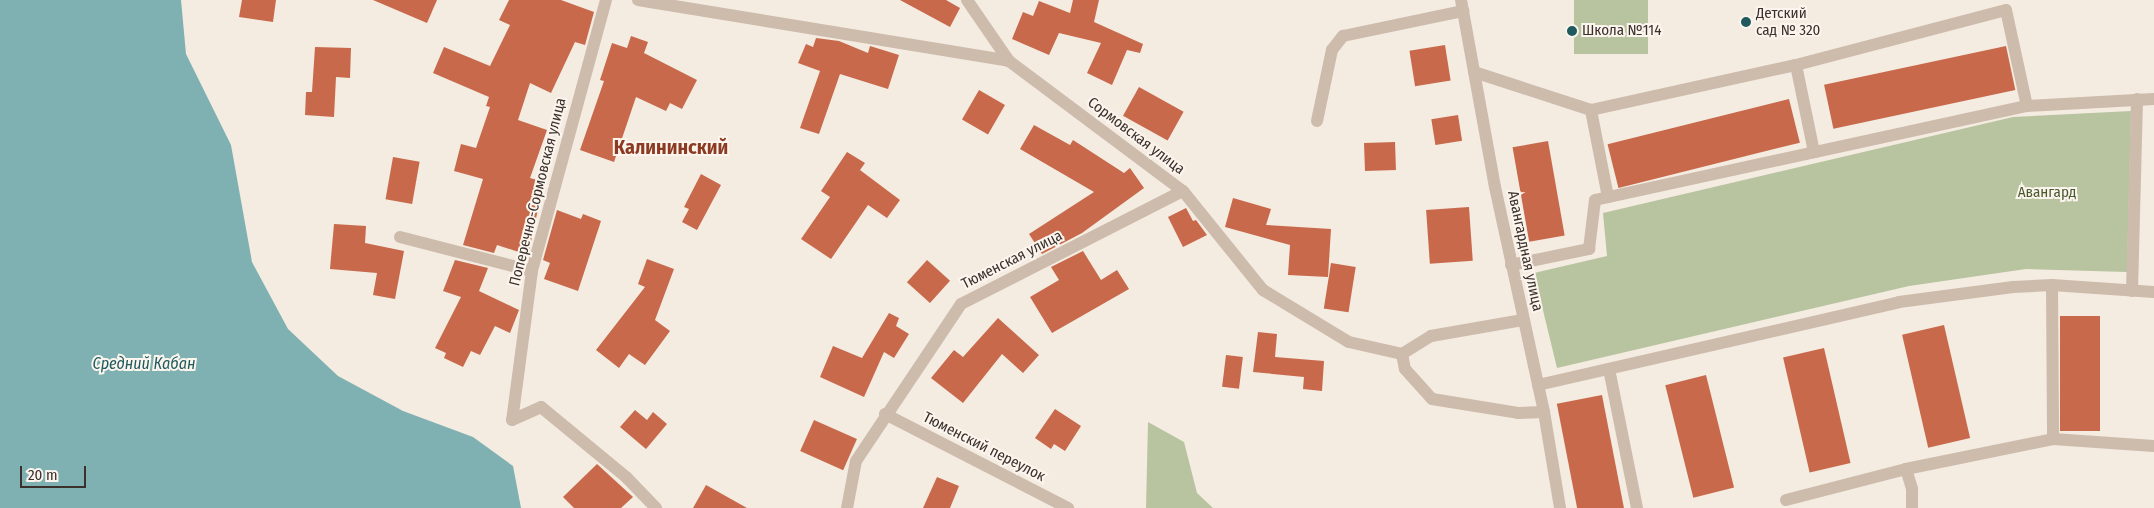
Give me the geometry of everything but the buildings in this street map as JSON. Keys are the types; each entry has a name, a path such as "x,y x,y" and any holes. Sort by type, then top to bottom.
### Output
{"street":[{"name":"Поперечно-Сормовская улица","path":"606,0 532,271 512,420 540,407 627,478 656,508"},
{"name":"Сормовская улица","path":"638,0 1009,61 1183,191 1263,290 1349,342 1402,354"},
{"path":"967,0 1009,61"},
{"path":"1318,120 1332,50 1343,36 1462,6"},
{"name":"Авангардная улица","path":"1462,6 1511,265 1544,412 1560,508"},
{"path":"1474,72 1591,110 1796,65 2006,10 2027,106"},
{"path":"1796,65 1814,152"},
{"path":"2132,291 2137,99"},
{"path":"1511,265 1589,249 1595,200 2027,106 2154,99"},
{"path":"1591,110 1608,197"},
{"name":"Тюменская улица","path":"847,508 856,461 885,414 961,304 1183,191"},
{"path":"400,237 532,271"},
{"path":"2052,285 2053,439"},
{"path":"1538,385 1899,302 2012,287 2052,285 2154,292"},
{"path":"1523,320 1431,336 1402,354 1405,369 1432,399 1518,413 1544,412"},
{"path":"1608,369 1637,508"},
{"name":"Тюменский переулок","path":"885,414 1068,508"},
{"path":"1786,500 1906,470 2053,439 2154,446"},
{"path":"1906,470 1912,489 1912,508"}],"green space":[{"path":"1574,0 1648,0 1648,54 1574,54"},
{"name":"Авангард","path":"2131,111 2127,272 2026,269 1909,286 1557,368 1534,273 1607,256 1603,213 2013,117"},
{"path":"1148,422 1184,442 1197,493 1213,508 1146,508"}],"water":[{"name":"Средний Кабан","path":"0,0 181,0 186,54 231,145 252,262 288,329 338,376 403,411 473,437 513,466 521,508 0,508"}],"place":[{"name":"Детский сад № 320","path":"1746,22"},
{"name":"Школа №114","path":"1572,31"}],"district":[{"name":"Калининский","path":"671,147"}]}
